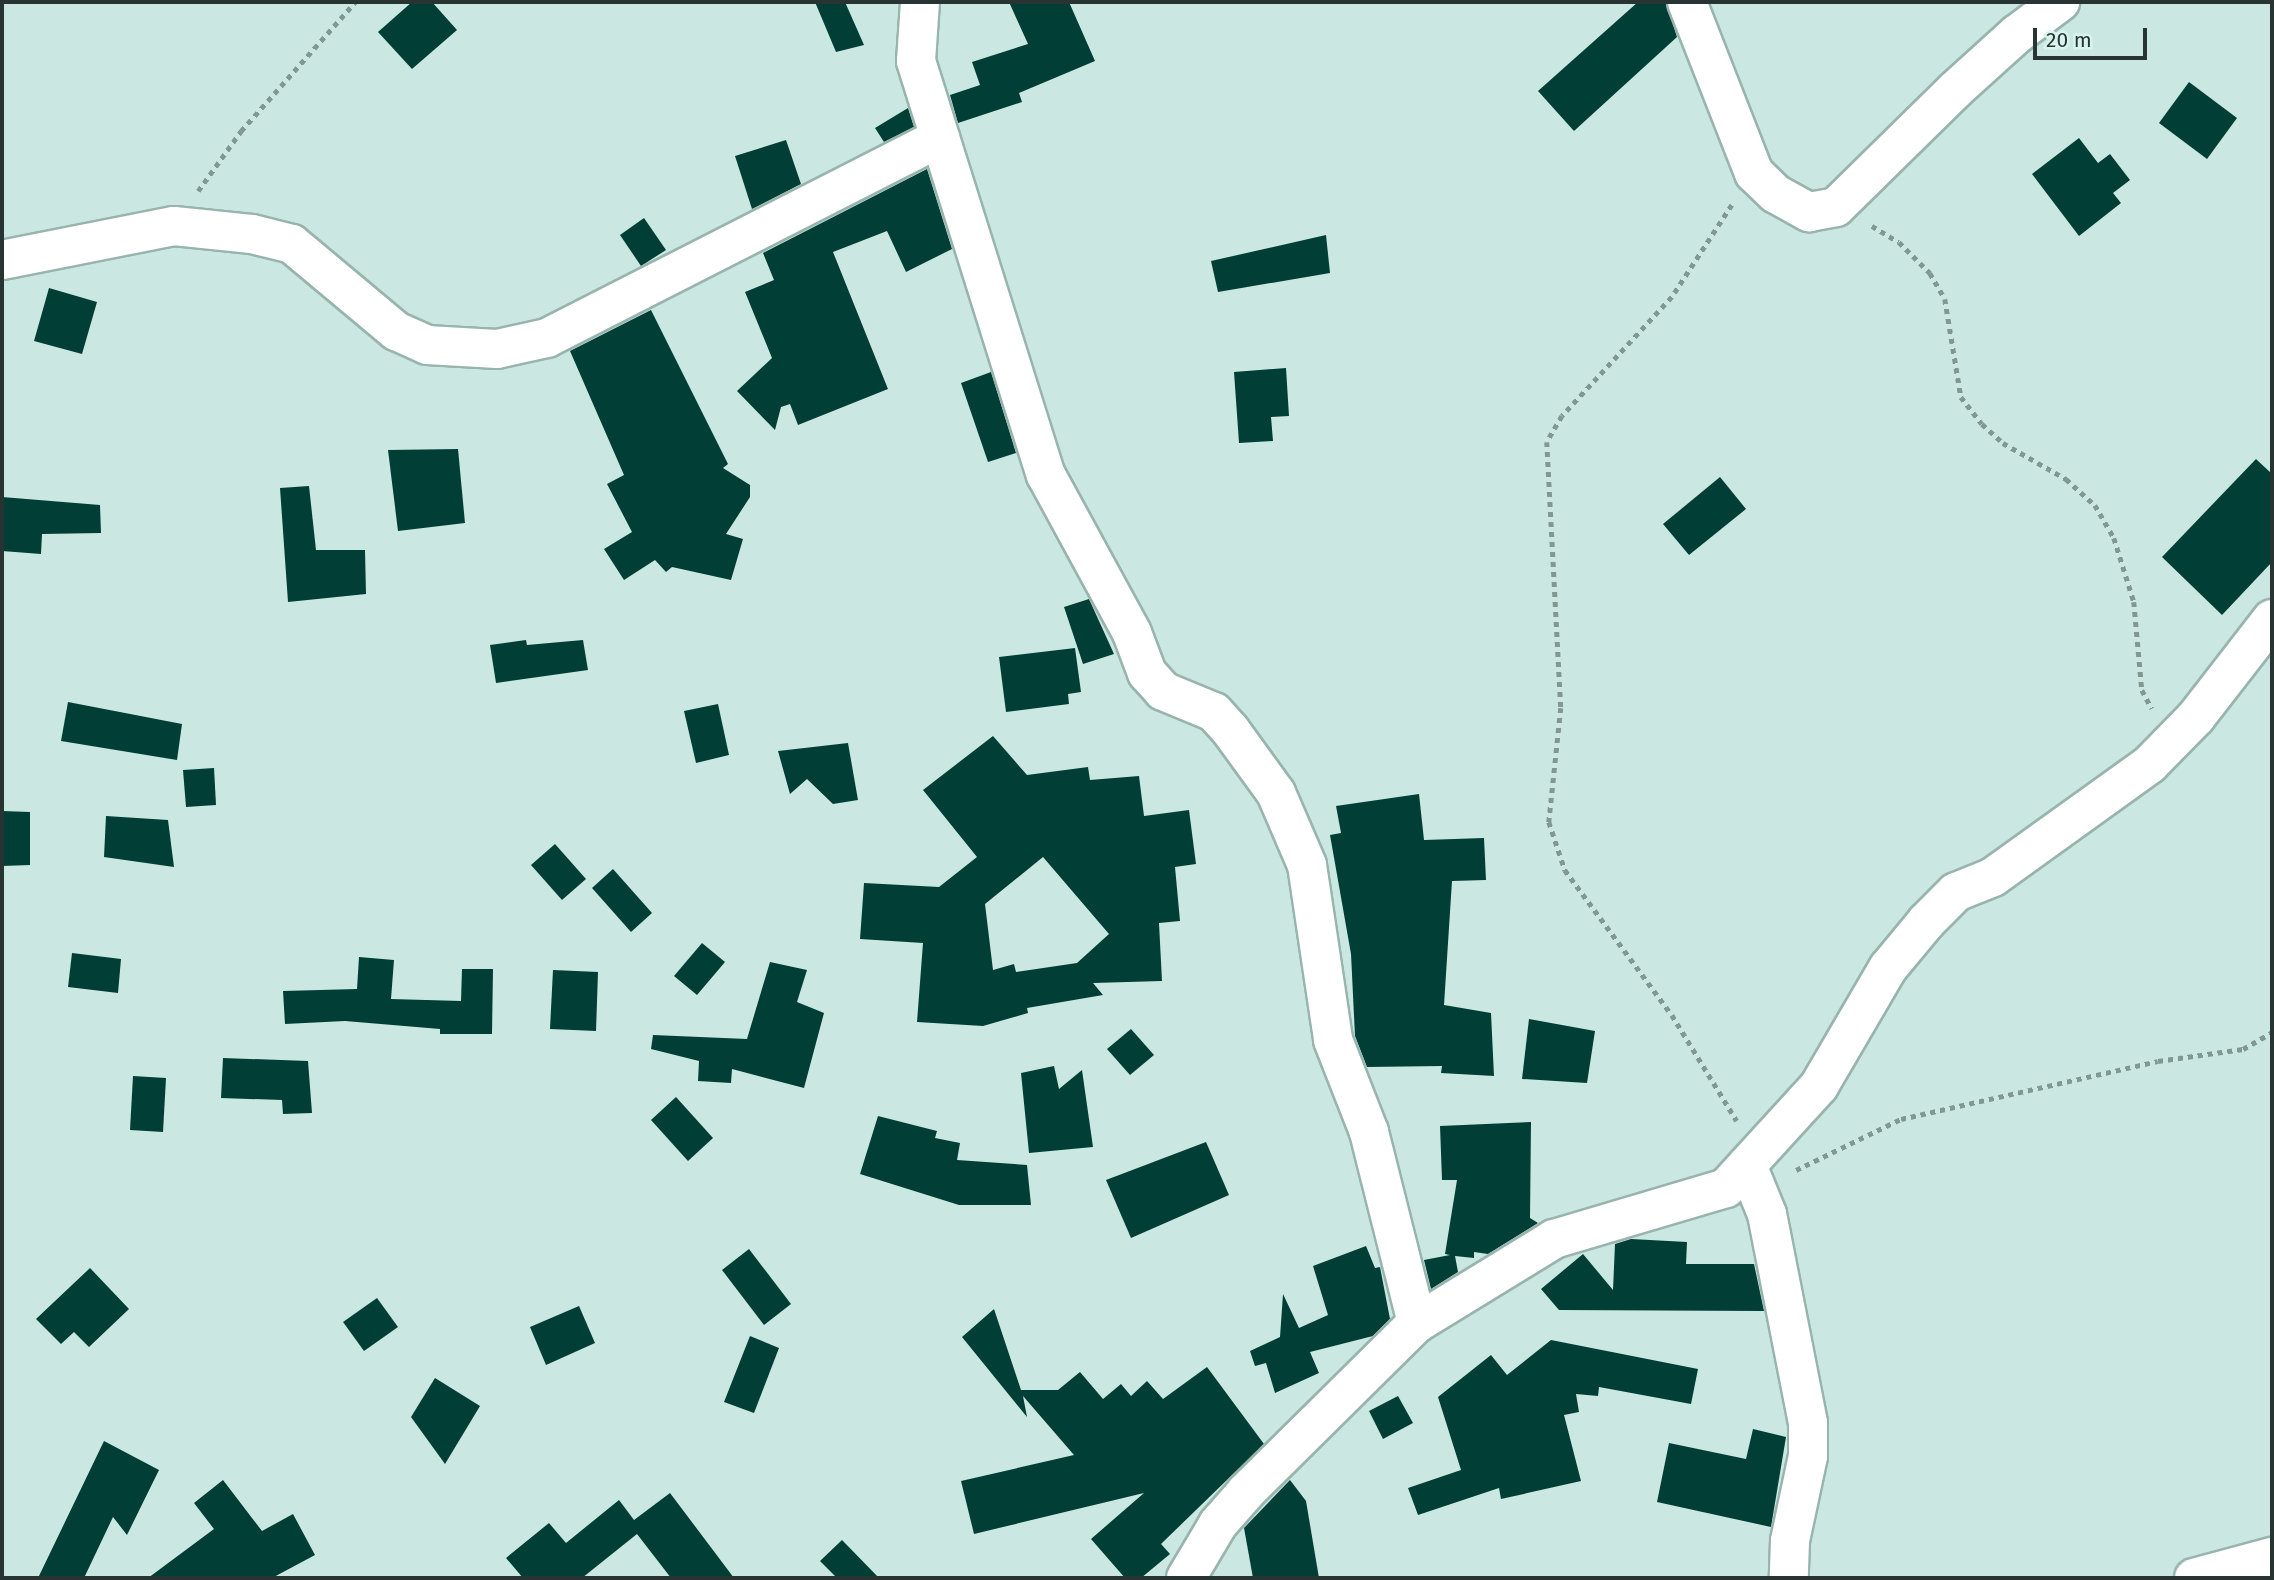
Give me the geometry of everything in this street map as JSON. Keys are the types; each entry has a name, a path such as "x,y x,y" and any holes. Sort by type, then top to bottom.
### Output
{"street":[{"path":"920,2 916,61 1046,475 1132,633 1147,673 1163,691 1214,712 1231,731 1276,793 1307,865 1333,1040 1369,1132 1417,1323"},
{"path":"1687,2 1754,173 1776,194 1809,212 1836,206 1965,80 2060,2"},
{"path":"2,260 174,226 252,234 292,244 396,331 427,345 497,349 547,338 940,138"},
{"path":"1186,1578 1218,1524 1246,1492 1417,1323 1554,1240 1726,1188 1753,1168 1819,1086 1888,968 1956,891 1993,877 2150,764 2170,744 2272,619"},
{"path":"1753,1168 1767,1214 1808,1423 1808,1456 1790,1541 1789,1578"},
{"path":"2194,1578 2272,1557"}],"path":[{"path":"174,226 241,131 355,2"},
{"path":"1754,173 1672,297 1562,416 1547,442 1561,708 1549,822 1565,870 1672,1015 1753,1168 1850,1148 1901,1119 2158,1061 2244,1049 2272,1032"},
{"path":"1836,206 1899,242 1930,273 1945,299 1961,397 1982,424 2003,443 2066,479 2095,505 2125,564 2142,690 2170,744"}],"building":[{"path":"412,2 432,2 457,30 412,69 378,32"},
{"path":"815,2 845,2 864,45 836,52"},
{"path":"1009,2 1069,2 1095,61 1019,93 1022,102 958,123 950,95 980,85 972,62 1028,44"},
{"path":"1638,2 1666,2 1677,37 1574,131 1538,91"},
{"path":"2189,82 2237,118 2207,159 2159,123"},
{"path":"908,108 914,127 884,142 875,128"},
{"path":"2079,138 2098,163 2110,154 2130,180 2113,193 2121,203 2079,236 2032,174"},
{"path":"786,140 801,184 752,209 735,156"},
{"path":"927,169 952,249 906,272 887,231 833,252 888,389 798,425 790,404 781,407 775,430 737,391 772,358 745,292 774,280 763,253"},
{"path":"644,218 666,250 641,266 620,235"},
{"path":"1326,235 1330,273 1218,292 1211,261"},
{"path":"49,288 97,302 82,354 34,341"},
{"path":"651,310 728,464 723,468 750,485 750,497 726,534 743,539 731,580 672,567 666,572 655,560 624,580 604,549 632,532 607,484 624,475 570,351"},
{"path":"1286,368 1289,416 1271,417 1273,441 1239,443 1234,372"},
{"path":"991,372 1016,453 988,462 961,383"},
{"path":"458,449 465,523 398,531 388,450"},
{"path":"2256,459 2272,474 2272,562 2222,615 2162,557"},
{"path":"1720,477 1746,509 1689,555 1663,524"},
{"path":"309,486 316,550 365,550 366,594 288,602 280,488"},
{"path":"2,497 100,505 101,533 42,534 41,554 2,551"},
{"path":"1089,599 1114,654 1083,664 1064,607"},
{"path":"526,640 527,645 583,640 588,670 496,683 490,645"},
{"path":"1075,648 1081,692 1068,694 1069,704 1006,712 999,657"},
{"path":"68,702 182,724 177,760 61,741"},
{"path":"718,704 729,755 696,763 684,711"},
{"path":"993,736 1027,775 1088,767 1090,780 1139,776 1144,816 1189,810 1196,864 1175,867 1180,921 1159,923 1162,981 1093,983 1103,995 1027,1008 1028,1013 983,1026 917,1022 923,943 860,939 864,883 939,887 977,857 923,790","holes":["1043,857 1109,934 1077,963 1016,972 1014,964 993,970 985,904"]},
{"path":"848,743 858,800 833,804 807,779 790,794 778,751"},
{"path":"214,768 216,805 186,807 183,770"},
{"path":"1419,794 1424,840 1484,838 1486,880 1452,881 1444,1005 1491,1013 1494,1076 1441,1073 1442,1066 1367,1067 1355,1036 1351,954 1330,835 1341,833 1336,806"},
{"path":"2,811 30,812 30,865 2,866"},
{"path":"106,816 168,820 174,867 104,857"},
{"path":"555,844 586,879 562,900 531,865"},
{"path":"613,869 652,913 631,932 592,888"},
{"path":"702,943 725,962 697,995 674,976"},
{"path":"72,953 121,959 118,993 68,987"},
{"path":"359,957 394,960 391,999 461,1001 462,969 493,969 492,1034 440,1034 440,1029 345,1021 285,1024 283,991 357,989"},
{"path":"770,962 807,970 797,1002 824,1013 804,1088 732,1069 731,1083 698,1081 699,1061 651,1049 653,1035 747,1039"},
{"path":"553,970 598,972 596,1031 550,1029"},
{"path":"1529,1019 1595,1031 1587,1083 1522,1079"},
{"path":"1131,1029 1154,1055 1130,1075 1107,1049"},
{"path":"223,1058 308,1061 312,1113 283,1114 282,1100 221,1098"},
{"path":"1054,1066 1059,1089 1082,1070 1093,1147 1029,1153 1021,1073"},
{"path":"133,1076 166,1078 163,1132 130,1130"},
{"path":"676,1097 713,1138 688,1161 651,1120"},
{"path":"878,1116 937,1131 935,1138 960,1143 957,1160 1027,1165 1031,1205 959,1205 860,1174"},
{"path":"1531,1122 1530,1218 1538,1223 1488,1254 1474,1252 1474,1258 1455,1256 1458,1272 1431,1289 1424,1260 1450,1255 1445,1254 1457,1180 1442,1180 1440,1126"},
{"path":"1206,1142 1229,1195 1131,1238 1106,1180"},
{"path":"1631,1239 1687,1242 1686,1264 1754,1264 1764,1311 1559,1310 1541,1289 1583,1254 1613,1290 1615,1244"},
{"path":"1366,1246 1375,1268 1380,1267 1390,1319 1373,1336 1310,1352 1319,1373 1275,1393 1266,1363 1255,1366 1250,1351 1280,1337 1283,1294 1299,1328 1328,1315 1313,1266"},
{"path":"749,1249 791,1304 764,1325 722,1270"},
{"path":"90,1268 129,1309 89,1347 74,1332 61,1344 36,1319"},
{"path":"377,1298 398,1327 364,1351 343,1322"},
{"path":"579,1306 595,1343 546,1365 530,1327"},
{"path":"994,1309 1021,1390 1058,1390 1080,1372 1103,1399 1121,1384 1131,1396 1147,1381 1163,1399 1207,1367 1264,1444 1161,1544 1170,1554 1141,1578 1125,1578 1091,1539 1144,1493 974,1534 961,1481 1074,1455 1023,1396 1027,1417 962,1337"},
{"path":"750,1336 779,1348 754,1413 724,1402"},
{"path":"1551,1340 1698,1369 1691,1404 1599,1387 1598,1396 1576,1394 1579,1412 1564,1415 1581,1481 1501,1499 1499,1488 1418,1515 1408,1488 1461,1470 1438,1397 1491,1355 1507,1375"},
{"path":"435,1378 480,1406 445,1464 411,1417"},
{"path":"1398,1396 1413,1423 1383,1439 1369,1411"},
{"path":"1753,1429 1786,1437 1771,1527 1657,1502 1669,1443 1746,1459"},
{"path":"104,1441 159,1470 127,1535 113,1517 84,1578 38,1578"},
{"path":"223,1480 262,1531 293,1514 315,1555 272,1578 148,1578 214,1529 194,1503"},
{"path":"1290,1480 1306,1501 1319,1578 1253,1578 1244,1528"},
{"path":"670,1493 734,1578 671,1578 637,1534 582,1578 523,1578 506,1558 549,1523 566,1543 619,1500 634,1520"},
{"path":"842,1540 879,1578 837,1578 820,1561"}]}
